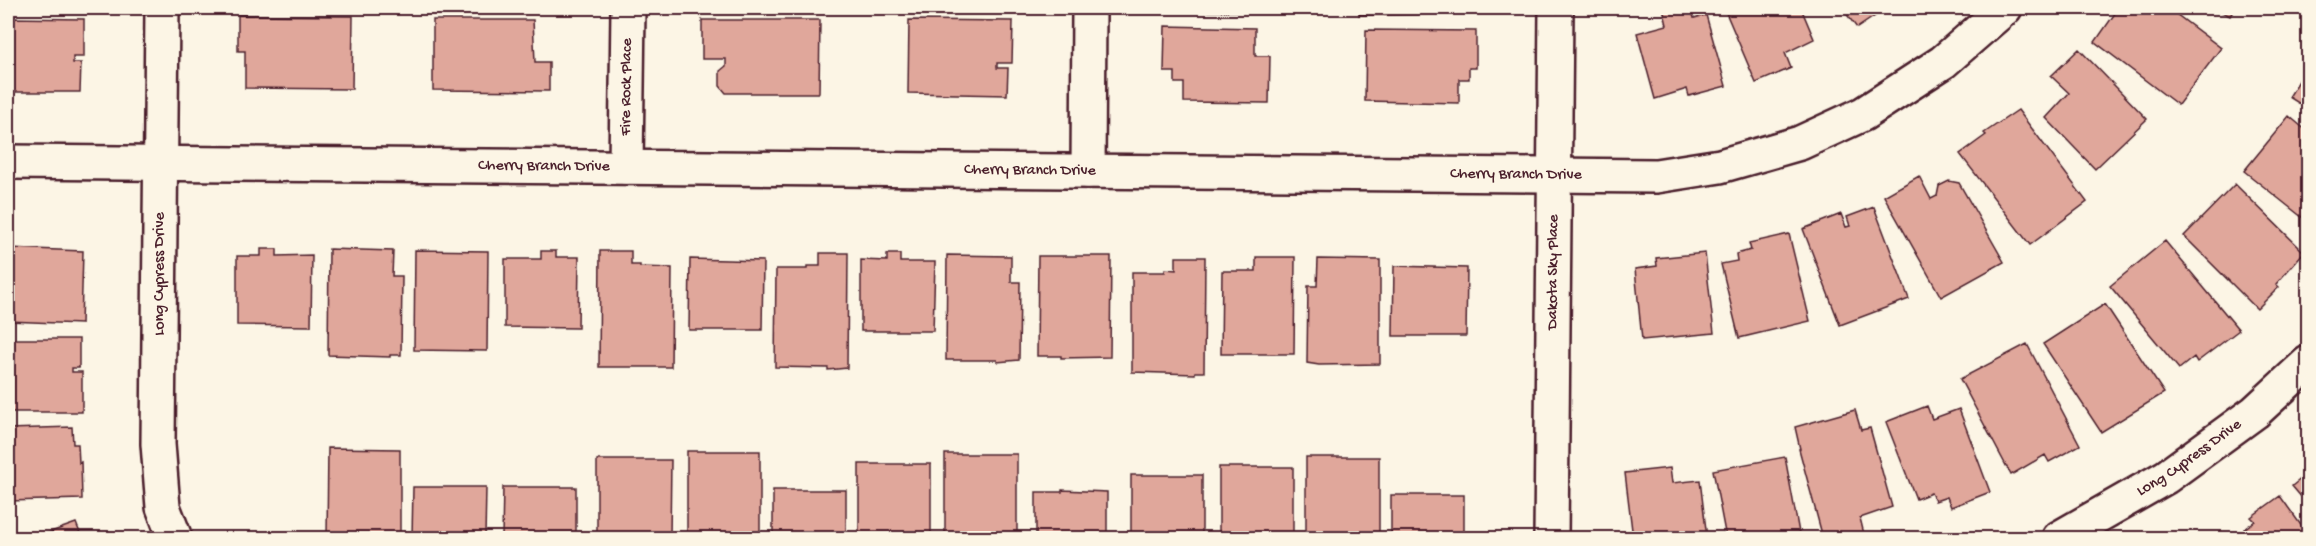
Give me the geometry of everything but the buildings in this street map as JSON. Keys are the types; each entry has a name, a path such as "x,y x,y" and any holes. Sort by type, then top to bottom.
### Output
{"street":[{"name":"Long Cypress Drive","path":"162,8 158,444 163,507 175,538"},
{"name":"Fire Rock Place","path":"626,167 628,8"},
{"path":"1088,171 1089,8"},
{"name":"Dakota Sky Place","path":"1551,538 1556,8"},
{"name":"Cherry Branch Drive","path":"8,162 1656,176 1720,166 1800,142 1863,114 1933,69 2005,8"},
{"name":"Long Cypress Drive","path":"2059,538 2166,477 2255,412 2308,363"}]}
